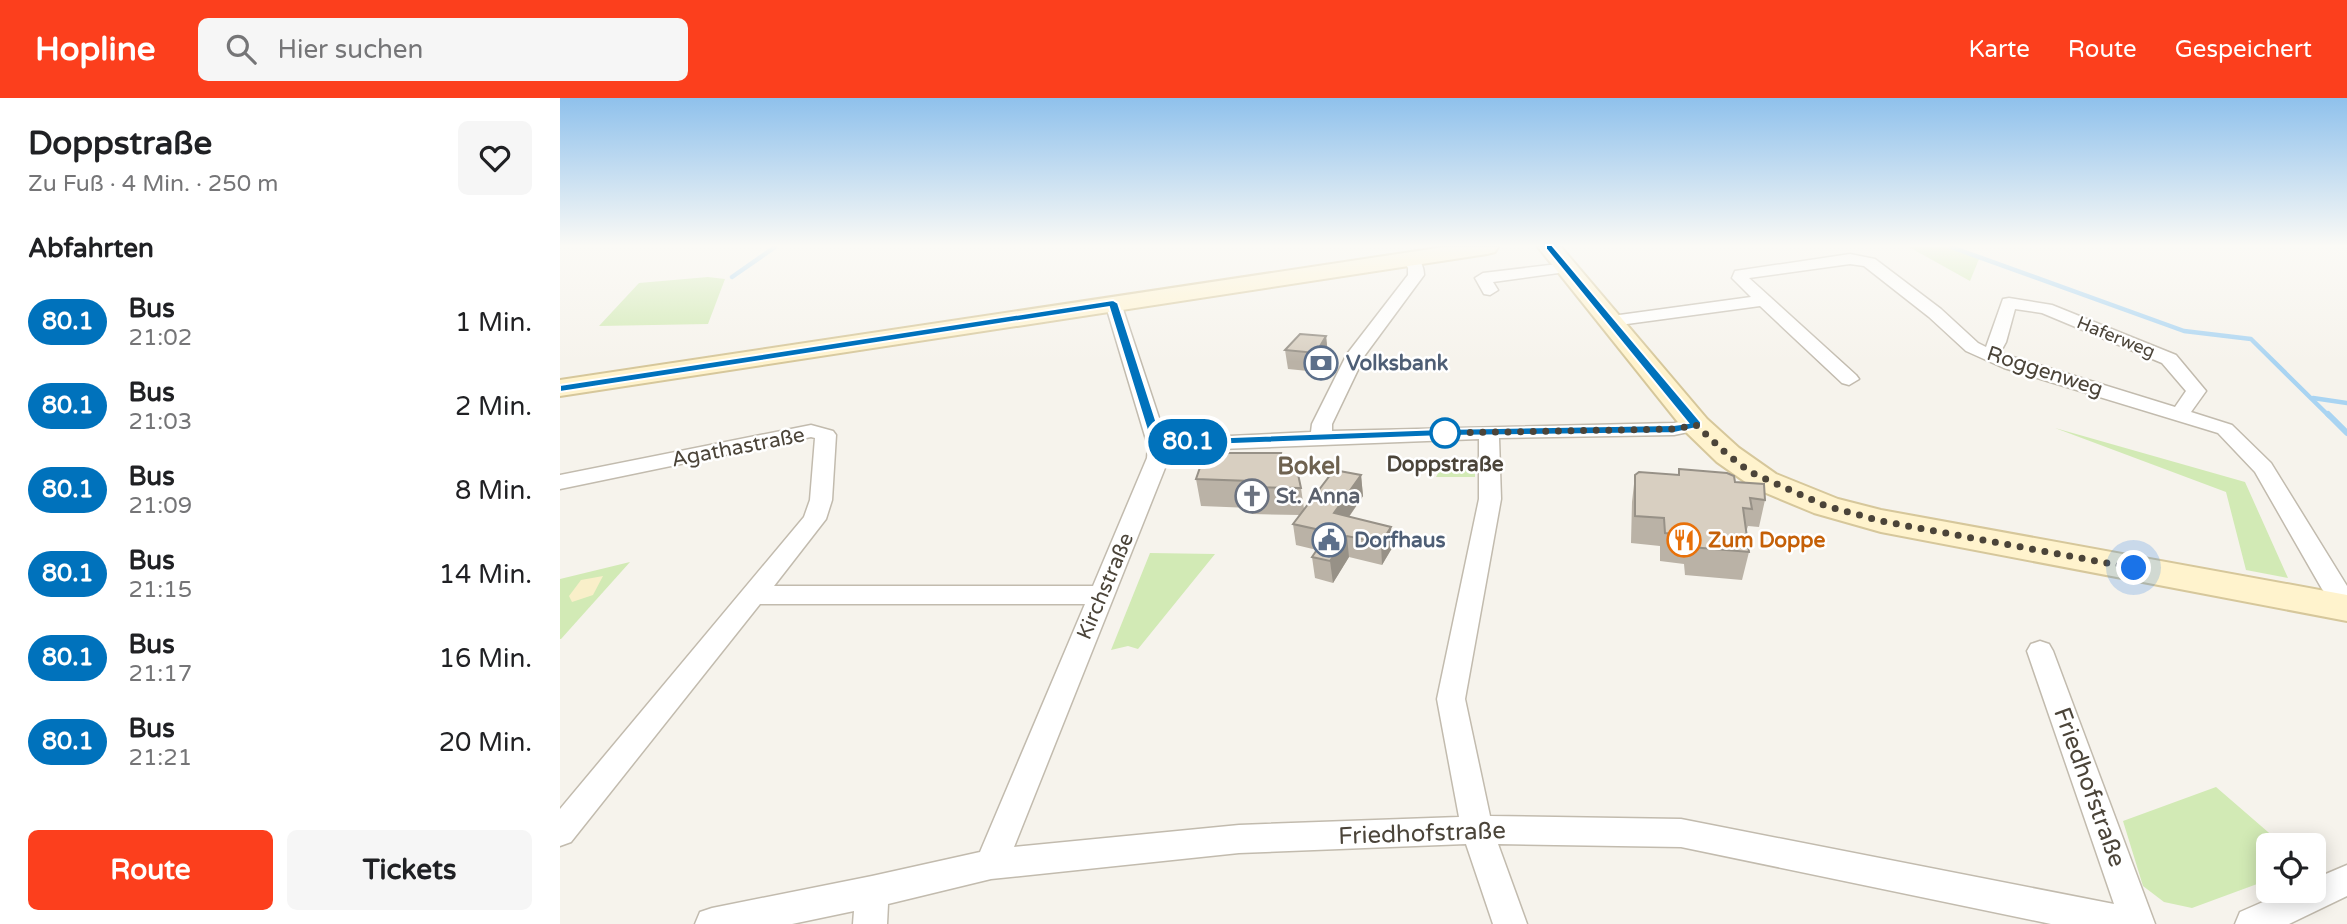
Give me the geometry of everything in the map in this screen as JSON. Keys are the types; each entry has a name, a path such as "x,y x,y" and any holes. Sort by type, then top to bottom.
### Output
{"main road":[{"path":"560,388 1228,286"},
{"path":"1582,286 1696,425 1728,455 1750,472 1826,506 1881,521 2347,606"}],"street":[{"path":"1321,438 1322,424 1356,354 1408,286"},
{"path":"1487,286 1490,290"},
{"name":"Roggenweg","path":"1748,286 1763,300"},
{"name":"Roggenweg","path":"1899,286 1972,347 2011,364 2225,429 2254,458 2279,491 2347,606"},
{"path":"1612,321 1763,300 1849,379"},
{"path":"1113,303 1158,446 1489,432 1674,429 1696,425"},
{"name":"Haferweg","path":"1990,354 1998,346 2005,310 2009,303 2046,309 2169,359 2178,366 2196,391 2180,414"},
{"name":"Agathastraße","path":"560,832 815,519 821,500 827,435 811,431 562,486"},
{"path":"1489,432 1490,499 1451,699 1478,830 1510,924"},
{"name":"Kirchstraße","path":"991,864 1158,458 1158,446"},
{"path":"754,596 1101,595"},
{"name":"Friedhofstraße","path":"2040,651 2138,924"},
{"name":"Friedhofstraße","path":"712,924 871,908 991,864 1239,839 1478,830 1681,833 2130,924"},
{"path":"2252,924 2347,880"}],"green space":[{"path":"637,286 723,286 708,324 599,326"},
{"path":"2055,428 2245,482 2288,578 2246,570 2226,492"},
{"path":"1443,464 1475,464 1475,477 1436,477"},
{"path":"1150,553 1215,554 1138,649 1128,646 1111,650"},
{"path":"630,562 561,639 560,639 560,579"},
{"path":"2216,787 2269,833 2256,833 2256,884 2192,908 2164,902 2143,886 2123,821"}],"sand":[{"path":"603,576 593,595 572,602 569,596 581,580"}],"building":[{"path":"1300,334 1326,336 1316,353 1285,350"},
{"path":"1205,453 1281,453 1279,459 1289,459 1296,465 1301,488 1248,487 1250,481 1196,479"},
{"path":"1679,469 1727,473 1734,476 1735,482 1764,484 1765,500 1750,498 1752,509 1743,508 1749,552 1691,547 1690,536 1665,533 1664,518 1635,516 1635,475 1639,472 1679,475"},
{"path":"1334,470 1361,475 1334,513 1391,527 1381,543 1347,536 1330,561 1312,557 1329,532 1293,524"}],"waterway":[{"path":"2058,286 2184,331 2251,339 2329,416"},
{"path":"2313,398 2347,403"},
{"path":"2328,414 2347,433"}],"bus line":[{"name":"80.1","path":"560,388 1113,303 1158,446 1443,433 1674,429 1696,425 1582,286"}],"place":[{"name":"Volksbank","path":"1321,363"},
{"name":"Doppstraße","path":"1445,433"},
{"name":"St. Anna","path":"1252,496"},
{"name":"Dorfhaus","path":"1329,540"},
{"name":"Zum Doppe","path":"1684,540"}],"district":[{"name":"Bokel","path":"1309,466"}],"route":[{"path":"1445,433 1674,429 1696,425 1750,472 1826,506 1881,521 2134,568"}]}
